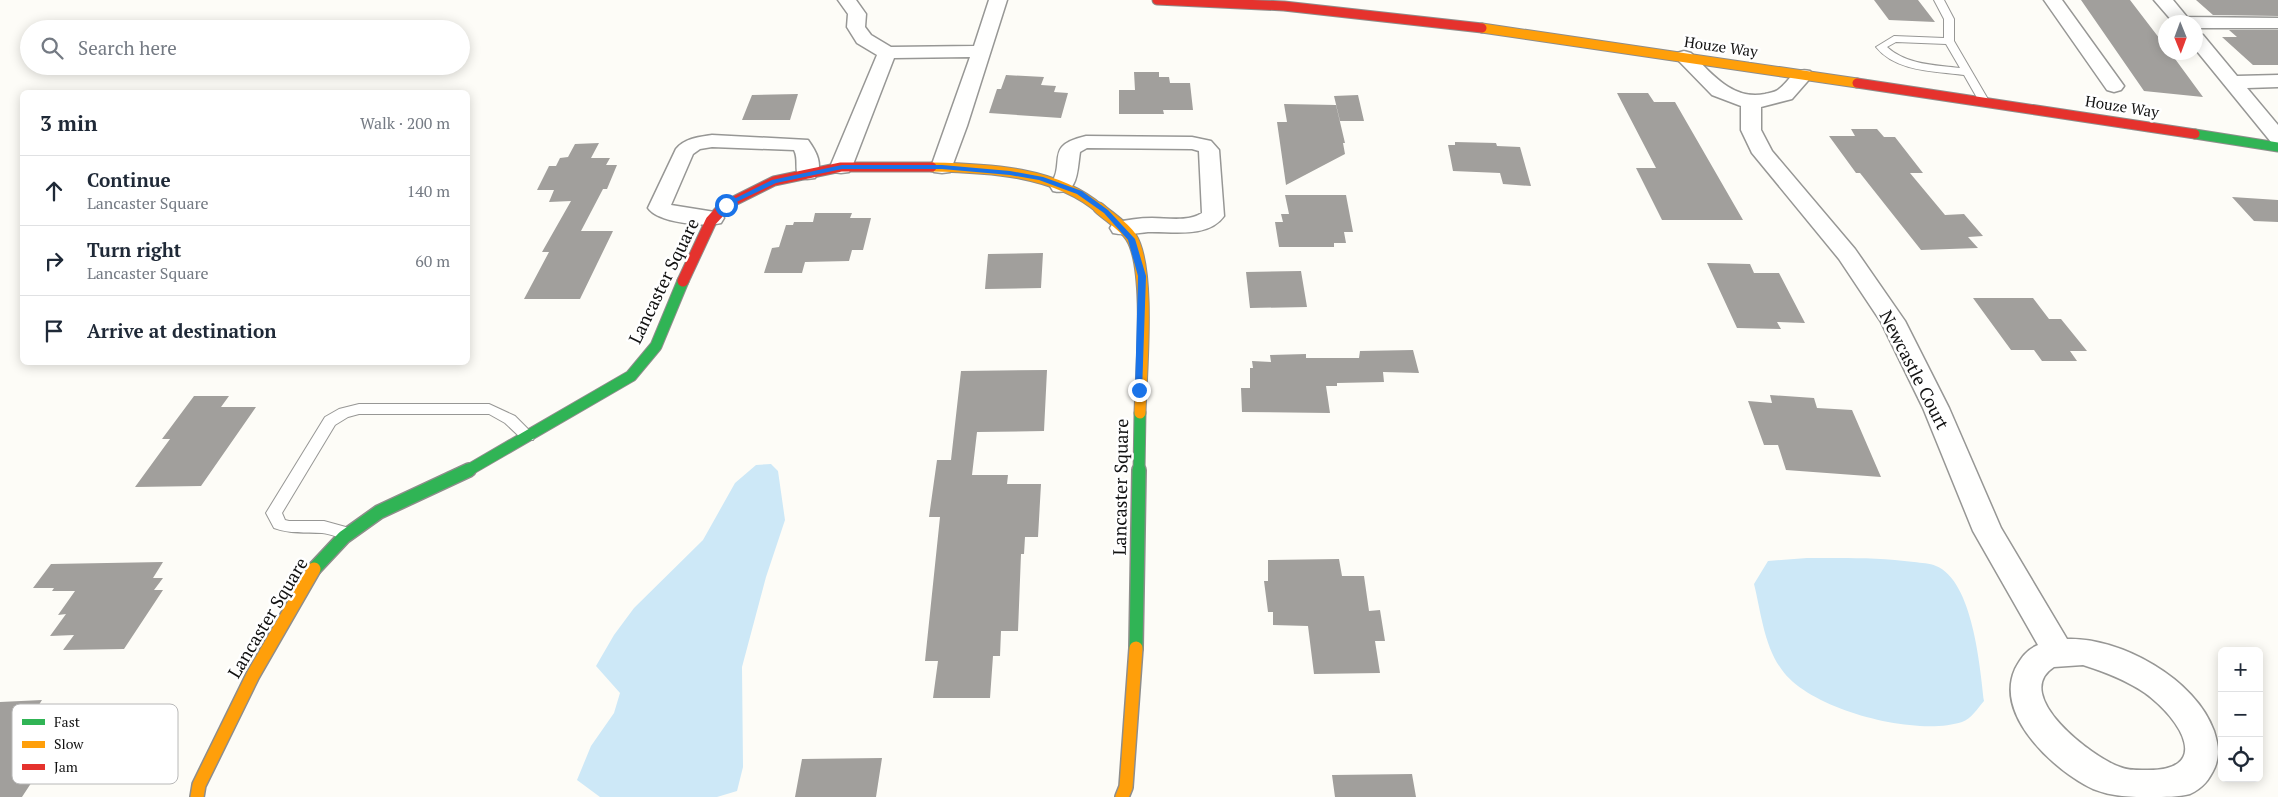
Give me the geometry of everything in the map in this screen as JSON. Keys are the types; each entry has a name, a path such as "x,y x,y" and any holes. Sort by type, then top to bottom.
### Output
{"street":[{"path":"847,0 857,14 856,27 864,38 887,53 932,51 980,52"},
{"path":"942,167 973,82 980,52 998,0"},
{"name":"Houze Way","path":"1158,0 1254,3 1346,10 1803,74 2278,146"},
{"path":"2053,0 2114,86"},
{"path":"2163,0 2176,15"},
{"path":"2203,22 2278,23"},
{"path":"2203,48 2278,138"},
{"path":"842,167 847,150 887,53"},
{"path":"1684,57 1719,91 1752,103 1785,95 1803,74"},
{"path":"2231,82 2278,82"},
{"name":"Newcastle Court","path":"1752,103 1751,130 1763,153 1847,254 1893,321 1936,408 1988,531 2059,652"},
{"path":"713,218 673,214 659,208 683,153 688,147 712,142 801,144 808,156 807,173"},
{"path":"1060,186 1064,183 1070,151 1075,145 1086,142 1192,143 1204,145 1209,150 1213,216 1206,222 1190,225 1152,225 1121,228"},
{"name":"Lancaster Square","path":"196,797 199,785 253,674 313,570 349,533 379,512 471,469 631,376 656,346 700,241 713,218 726,205 774,181 807,173 842,167 942,167 1010,173 1040,179 1079,193 1106,212 1132,239 1142,276 1136,657 1126,788 1122,797"},
{"path":"2059,652 2083,652 2112,659 2140,672 2166,690 2187,712 2200,735 2204,757 2197,774 2181,786 2159,793 2128,785 2098,773 2070,756 2047,734 2032,712 2026,690 2029,673 2040,659 2059,652"}],"lane":[{"path":"1939,0 1949,19 1949,41 1984,101"},
{"path":"1949,41 1894,39 1882,47 1893,58 1918,66 1966,72"},
{"path":"349,533 324,528 289,527 279,524 274,513 330,421 344,413 359,409 488,409 500,411 513,420 528,436"}],"water":[{"path":"771,464 778,471 785,520 766,577 742,667 743,767 737,791 717,797 600,797 577,780 591,746 614,713 620,693 596,666 614,635 634,608 703,540 735,483 756,465"},
{"path":"1807,558 1901,560 1931,564 1949,575 1959,589 1966,606 1977,647 1984,701 1974,713 1962,722 1942,726 1892,723 1865,717 1839,708 1815,697 1796,684 1782,670 1771,650 1754,584 1768,561"}],"building":[{"path":"1874,0 1918,0 1935,22 1889,20"},
{"path":"2081,0 2130,0 2158,37 2158,60 2176,60 2203,97 2144,91"},
{"path":"2196,0 2278,0 2278,16 2213,15"},
{"path":"2229,30 2278,30 2278,65 2253,65 2222,37 2237,37"},
{"path":"1134,72 1159,72 1159,77 1169,77 1170,83 1190,83 1193,110 1163,110 1164,114 1119,114 1119,90 1135,90"},
{"path":"1006,75 1044,77 1041,85 1056,86 1054,92 1068,93 1061,118 989,113 997,89 1001,89"},
{"path":"1617,93 1648,93 1654,102 1675,102 1743,220 1662,220 1636,168 1656,168"},
{"path":"798,94 790,120 742,120 752,95"},
{"path":"1358,95 1364,121 1340,121 1334,96"},
{"path":"1284,104 1336,105 1345,143 1343,143 1345,154 1286,185 1277,122 1287,122"},
{"path":"1851,129 1877,129 1884,137 1895,137 1923,173 1910,173 1945,215 1964,214 1983,236 1968,237 1978,248 1921,250 1860,173 1856,173 1829,136 1855,136"},
{"path":"1455,142 1496,143 1497,146 1520,147 1531,186 1503,184 1500,173 1453,171 1448,145 1455,145"},
{"path":"599,143 591,158 610,158 606,165 617,165 607,189 603,189 581,231 613,231 580,299 524,299 549,252 542,252 571,201 549,202 554,190 537,190 549,166 556,166 560,158 568,157 575,144"},
{"path":"1285,195 1346,195 1353,232 1344,232 1346,243 1334,243 1334,247 1279,247 1275,222 1283,222 1281,214 1289,214"},
{"path":"2232,197 2278,200 2278,222 2254,221"},
{"path":"815,213 852,213 850,218 871,218 863,250 852,250 849,261 805,262 802,273 764,273 772,248 779,247 786,225 793,225 794,222 813,222"},
{"path":"1043,253 1041,288 985,289 988,254"},
{"path":"1707,263 1750,264 1754,273 1779,273 1805,323 1777,322 1781,329 1737,328"},
{"path":"1301,271 1307,307 1250,308 1246,272"},
{"path":"1973,298 2033,298 2049,319 2061,319 2087,351 2070,351 2077,361 2042,361 2034,350 2011,350"},
{"path":"1413,350 1419,373 1383,372 1384,382 1337,383 1337,386 1326,386 1330,413 1242,412 1241,388 1250,388 1250,368 1253,368 1252,361 1271,362 1270,355 1306,354 1306,358 1359,358 1360,351"},
{"path":"1047,370 1044,431 977,432 972,475 1008,475 1007,484 1041,484 1038,537 1025,537 1024,554 1021,554 1018,631 1001,631 1000,656 993,656 990,698 933,698 938,661 925,661 940,517 929,517 937,460 951,460 961,371"},
{"path":"1770,395 1814,398 1817,408 1852,410 1881,477 1786,470 1778,445 1764,445 1748,401 1772,403"},
{"path":"194,396 229,396 221,407 256,407 201,486 135,487 170,439 162,439"},
{"path":"1339,559 1342,576 1364,576 1369,611 1380,610 1385,641 1375,641 1380,673 1314,674 1308,626 1273,625 1273,612 1268,612 1264,581 1268,581 1268,560"},
{"path":"163,562 153,578 163,578 154,590 163,590 124,649 63,650 74,635 50,636 66,614 58,615 75,591 52,591 54,588 33,588 51,564"},
{"path":"42,700 39,704 12,704 12,784 31,784 22,797 0,797 0,702"},
{"path":"882,758 876,797 795,797 802,759"},
{"path":"1412,774 1416,797 1335,797 1332,775"}],"traffic: fast":[{"path":"2195,134 2278,147"},
{"path":"314,569 344,537 379,512 471,469 631,376 656,346 683,281"},
{"path":"1136,648 1140,413"}],"traffic: slow":[{"path":"1482,28 1857,83"},
{"path":"932,167 956,167 1006,172 1054,184 1077,194 1098,207 1129,235 1138,254 1141,274 1143,323 1140,413"},
{"path":"197,797 199,785 253,675 314,569"},
{"path":"1122,797 1126,787 1136,648"}],"traffic: jam":[{"path":"1157,0 1284,6 1482,28"},
{"path":"1857,83 2195,134"},
{"path":"683,281 711,221 726,205 774,181 841,167 932,167"}],"route":[{"path":"726,205 774,181 842,167 942,167 1010,173 1040,179 1079,193 1106,212 1132,239 1142,276 1139,390"}]}
